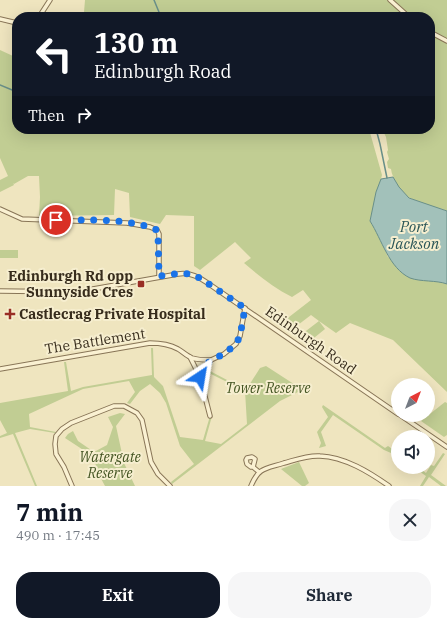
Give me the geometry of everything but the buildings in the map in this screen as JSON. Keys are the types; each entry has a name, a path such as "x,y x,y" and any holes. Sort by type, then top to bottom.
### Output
{"street":[{"path":"42,12 50,0"},
{"path":"390,0 403,12"},
{"path":"0,19 12,22"},
{"path":"435,35 447,41"},
{"path":"0,209 22,219 127,223 150,227 157,230 158,234 159,276"},
{"name":"Edinburgh Road","path":"0,291 76,292 159,276 183,273 195,275 391,408"},
{"path":"200,377 205,366 211,360 224,354 236,344 240,336 245,308"},
{"name":"The Battlement","path":"0,368 150,343 169,345 190,357 202,360 211,360"},
{"path":"190,357 200,377 210,416"},
{"path":"72,486 64,467 56,454 56,436 62,429 71,423 114,406 124,406 137,413 142,420 151,462 158,474 170,486"},
{"name":"Edinburgh Road","path":"411,422 447,447"},
{"path":"251,486 255,476 264,469 318,455 333,458 353,465 389,486"},
{"path":"254,467 259,472"}],"green space":[{"path":"85,0 447,0 447,211 414,200 407,196 401,189 393,177 391,169 388,168 387,162 389,159 384,134 435,134 435,12 84,12"},
{"path":"0,50 12,56 12,134 370,134 382,175 370,221 378,234 388,257 447,284 447,392 435,380 435,378 432,378 393,340 350,323 336,333 311,315 290,331 280,324 311,300 303,290 292,297 261,277 244,263 251,258 235,242 200,270 194,266 194,216 166,215 160,224 130,217 129,193 115,189 114,215 39,216 39,176 28,176 14,184 13,183 14,185 0,192 0,180 8,176 0,158"},
{"path":"0,250 18,250 18,258 0,258"},
{"path":"319,321 325,329 309,342 302,334"},
{"name":"Tower Reserve","path":"151,348 153,348 154,377 163,386 180,437 203,440 210,416 212,416 205,441 221,444 247,424 245,391 209,373 210,371 246,390 260,368 266,366 300,388 300,391 280,401 172,484 171,482 194,464 180,446 166,403 160,393 150,384 140,391 130,404 127,403 135,392 129,381 83,389 29,414 30,427 56,432 55,433 30,429 15,433 37,486 35,486 13,434 0,438 0,436 7,433 0,420 0,403 68,391 64,362 66,362 71,391 83,387 152,375"},
{"path":"445,402 447,403 447,435 444,437 422,422 435,422 435,410"},
{"path":"323,405 385,448 388,446 391,448 391,453 384,450 333,415 321,432 326,446 319,448 321,443 317,432 328,417 322,407"},
{"name":"Watergate Reserve","path":"120,413 125,414 116,426 124,463 135,486 105,486 97,471 94,457 65,438 73,431 78,441 94,452 107,445 113,427 108,417"},
{"path":"443,453 445,454 435,469 435,465"},
{"path":"299,462 309,483 305,486 302,486 281,469"},
{"path":"423,474 432,474 446,486 441,486 429,477 423,486 420,486 426,476"}],"water":[{"name":"Port Jackson","path":"393,177 399,187 409,198 447,211 447,284 410,278 403,273 391,261 370,221 376,192 381,179"}],"waterway":[{"path":"154,0 159,12"},
{"path":"0,85 12,90"},
{"path":"377,134 387,178"}],"place":[{"name":"Edinburgh Rd opp Sunnyside Cres","path":"141,284"},
{"name":"Castlecrag Private Hospital","path":"10,314"}],"route":[{"path":"56,220 127,223 150,227 157,230 159,276 183,273 195,275 245,308 240,336 236,344 229,351 211,360 205,366 200,377"}]}
